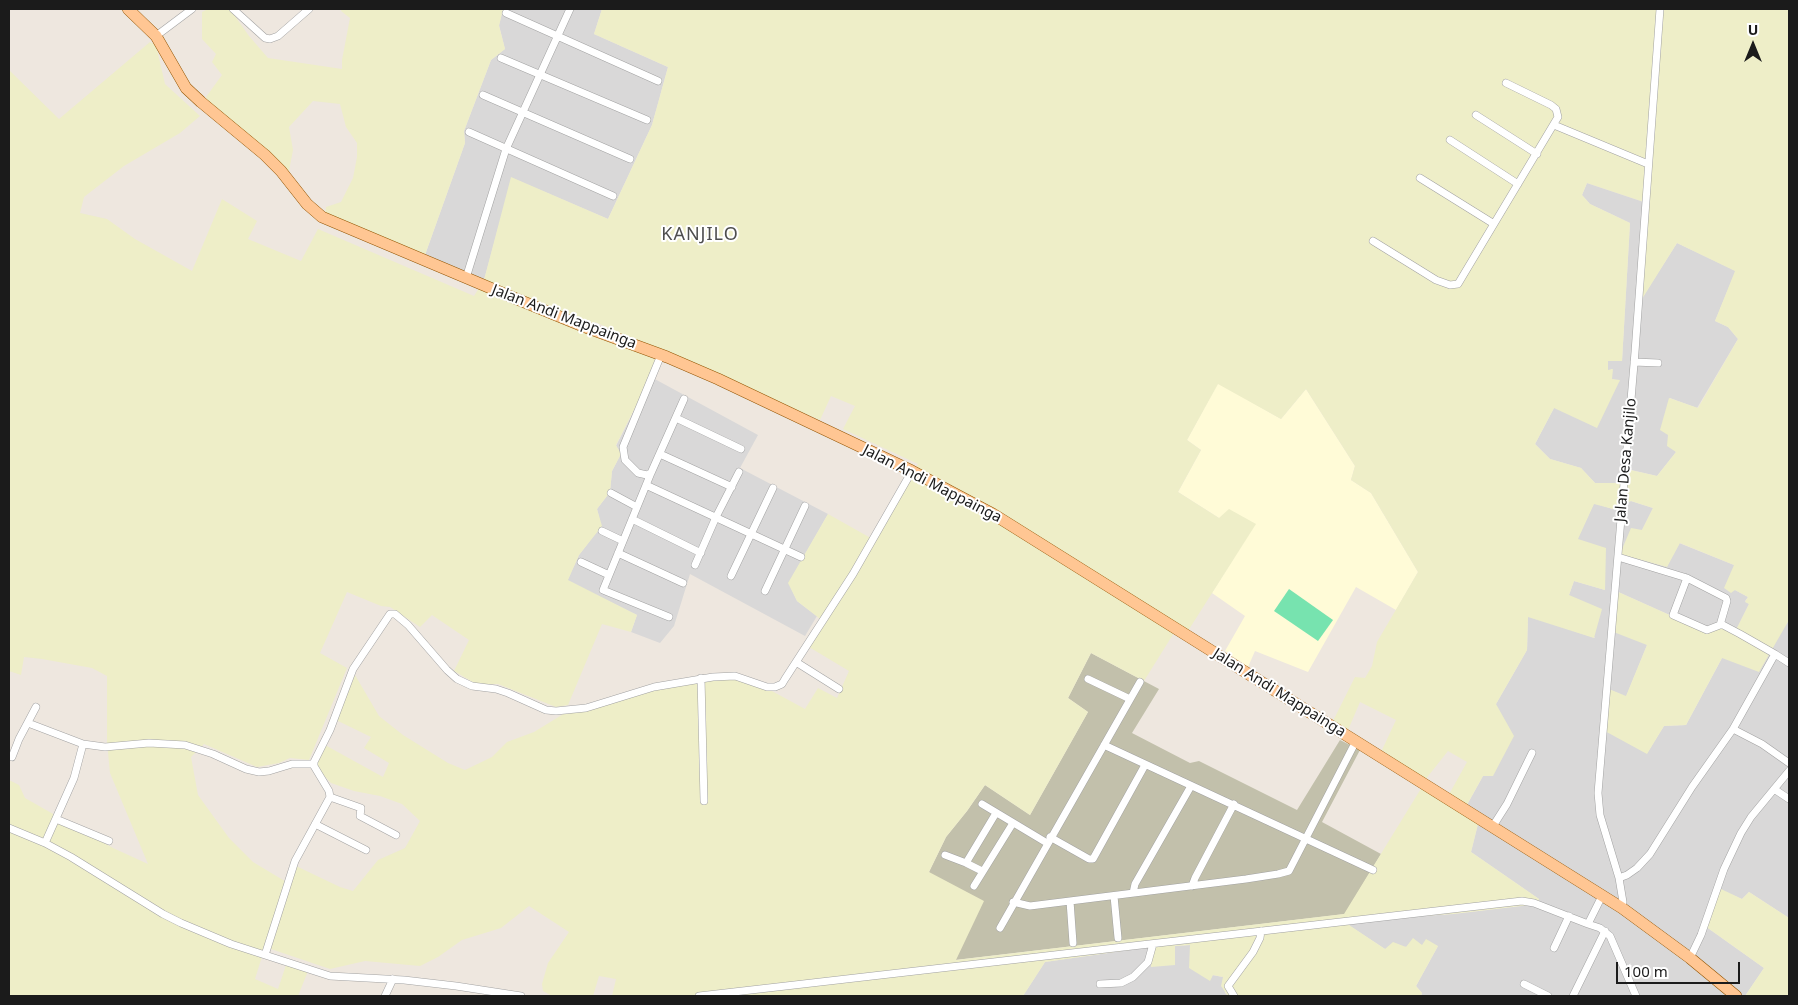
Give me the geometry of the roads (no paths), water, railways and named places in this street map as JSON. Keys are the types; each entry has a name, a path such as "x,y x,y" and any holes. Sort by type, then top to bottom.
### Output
{"main road":[{"name":"Jalan Andi Mappainga","path":"128,9 156,36 186,88 200,102 265,155 281,171 307,204 322,217 580,325 661,355 737,388 912,471 998,517 1622,908 1690,958 1736,996"}],"street":[{"path":"156,36 192,9"},
{"path":"233,9 265,38 278,36 309,9"},
{"path":"466,278 506,149 570,9"},
{"name":"Jalan Desa Kanjilo","path":"1622,908 1623,902 1618,878 1600,815 1598,793 1634,362 1660,9"},
{"path":"506,13 658,81"},
{"path":"500,58 647,120"},
{"path":"1373,241 1436,280 1450,285 1458,284 1558,117 1556,109 1506,83"},
{"path":"483,95 630,159"},
{"path":"1476,115 1537,154"},
{"path":"1554,126 1648,164"},
{"path":"469,132 613,196"},
{"path":"1450,140 1518,184"},
{"path":"1420,178 1494,224"},
{"path":"651,473 647,475 638,473 625,460 623,447 661,355"},
{"path":"1634,362 1658,363"},
{"path":"669,618 603,590 684,399"},
{"path":"676,418 741,449"},
{"path":"660,454 732,487"},
{"path":"313,764 330,730 354,668 390,614 394,614 408,625 446,670 457,678 472,686 496,689 508,693 546,710 586,708 654,688 701,678 735,676 775,688 782,684 853,574 912,471"},
{"path":"695,565 716,517 739,472"},
{"path":"646,485 801,557"},
{"path":"731,576 773,488"},
{"path":"611,494 637,508"},
{"path":"766,591 805,506"},
{"path":"632,519 701,552"},
{"path":"602,530 623,541"},
{"path":"618,553 683,583"},
{"path":"1618,557 1687,578 1726,599 1727,604 1720,625"},
{"path":"581,562 609,575"},
{"path":"1687,578 1674,616 1707,630 1723,625 1789,663"},
{"path":"1618,878 1637,868 1650,854 1692,787 1733,729 1775,654"},
{"path":"796,662 839,689"},
{"path":"701,678 704,801"},
{"path":"1088,679 1130,699"},
{"path":"1000,928 1013,902 1140,682"},
{"path":"12,757 36,707"},
{"path":"28,724 83,744 105,747 150,743 185,745 258,772 269,771 292,764 313,764"},
{"path":"1733,729 1762,744 1789,763"},
{"path":"1013,902 1028,906 1192,886 1278,874 1289,870 1356,741"},
{"path":"45,844 74,778 83,744"},
{"path":"1104,745 1373,870"},
{"path":"1493,826 1507,804 1532,753"},
{"path":"265,955 295,861 330,797 329,791 313,764"},
{"path":"982,804 1013,823 1089,859 1093,859 1145,765"},
{"path":"1690,958 1701,935 1733,848 1751,817 1789,771"},
{"path":"1133,893 1135,884 1191,786"},
{"path":"1774,789 1789,799"},
{"path":"330,797 361,808 360,816 396,835"},
{"path":"1192,886 1234,804"},
{"path":"966,863 996,813"},
{"path":"56,819 109,841"},
{"path":"974,886 1013,823"},
{"path":"315,824 366,850"},
{"path":"9,828 45,844 102,875 169,917 224,941 265,955 330,976 393,979 521,996"},
{"path":"945,855 982,871"},
{"path":"1114,896 1118,938"},
{"path":"1588,924 1602,896"},
{"path":"1070,901 1073,943"},
{"path":"699,996 1522,901 1534,903 1606,932 1614,941 1636,996"},
{"path":"1554,948 1569,916"},
{"path":"1234,996 1228,986 1253,952 1260,938 1260,931"},
{"path":"1573,996 1606,932"},
{"path":"1100,984 1121,983 1133,976 1148,962 1153,944"},
{"path":"385,996 393,979"},
{"path":"1524,984 1548,996"}],"district":[{"name":"KANJILO","path":"700,235"}]}
